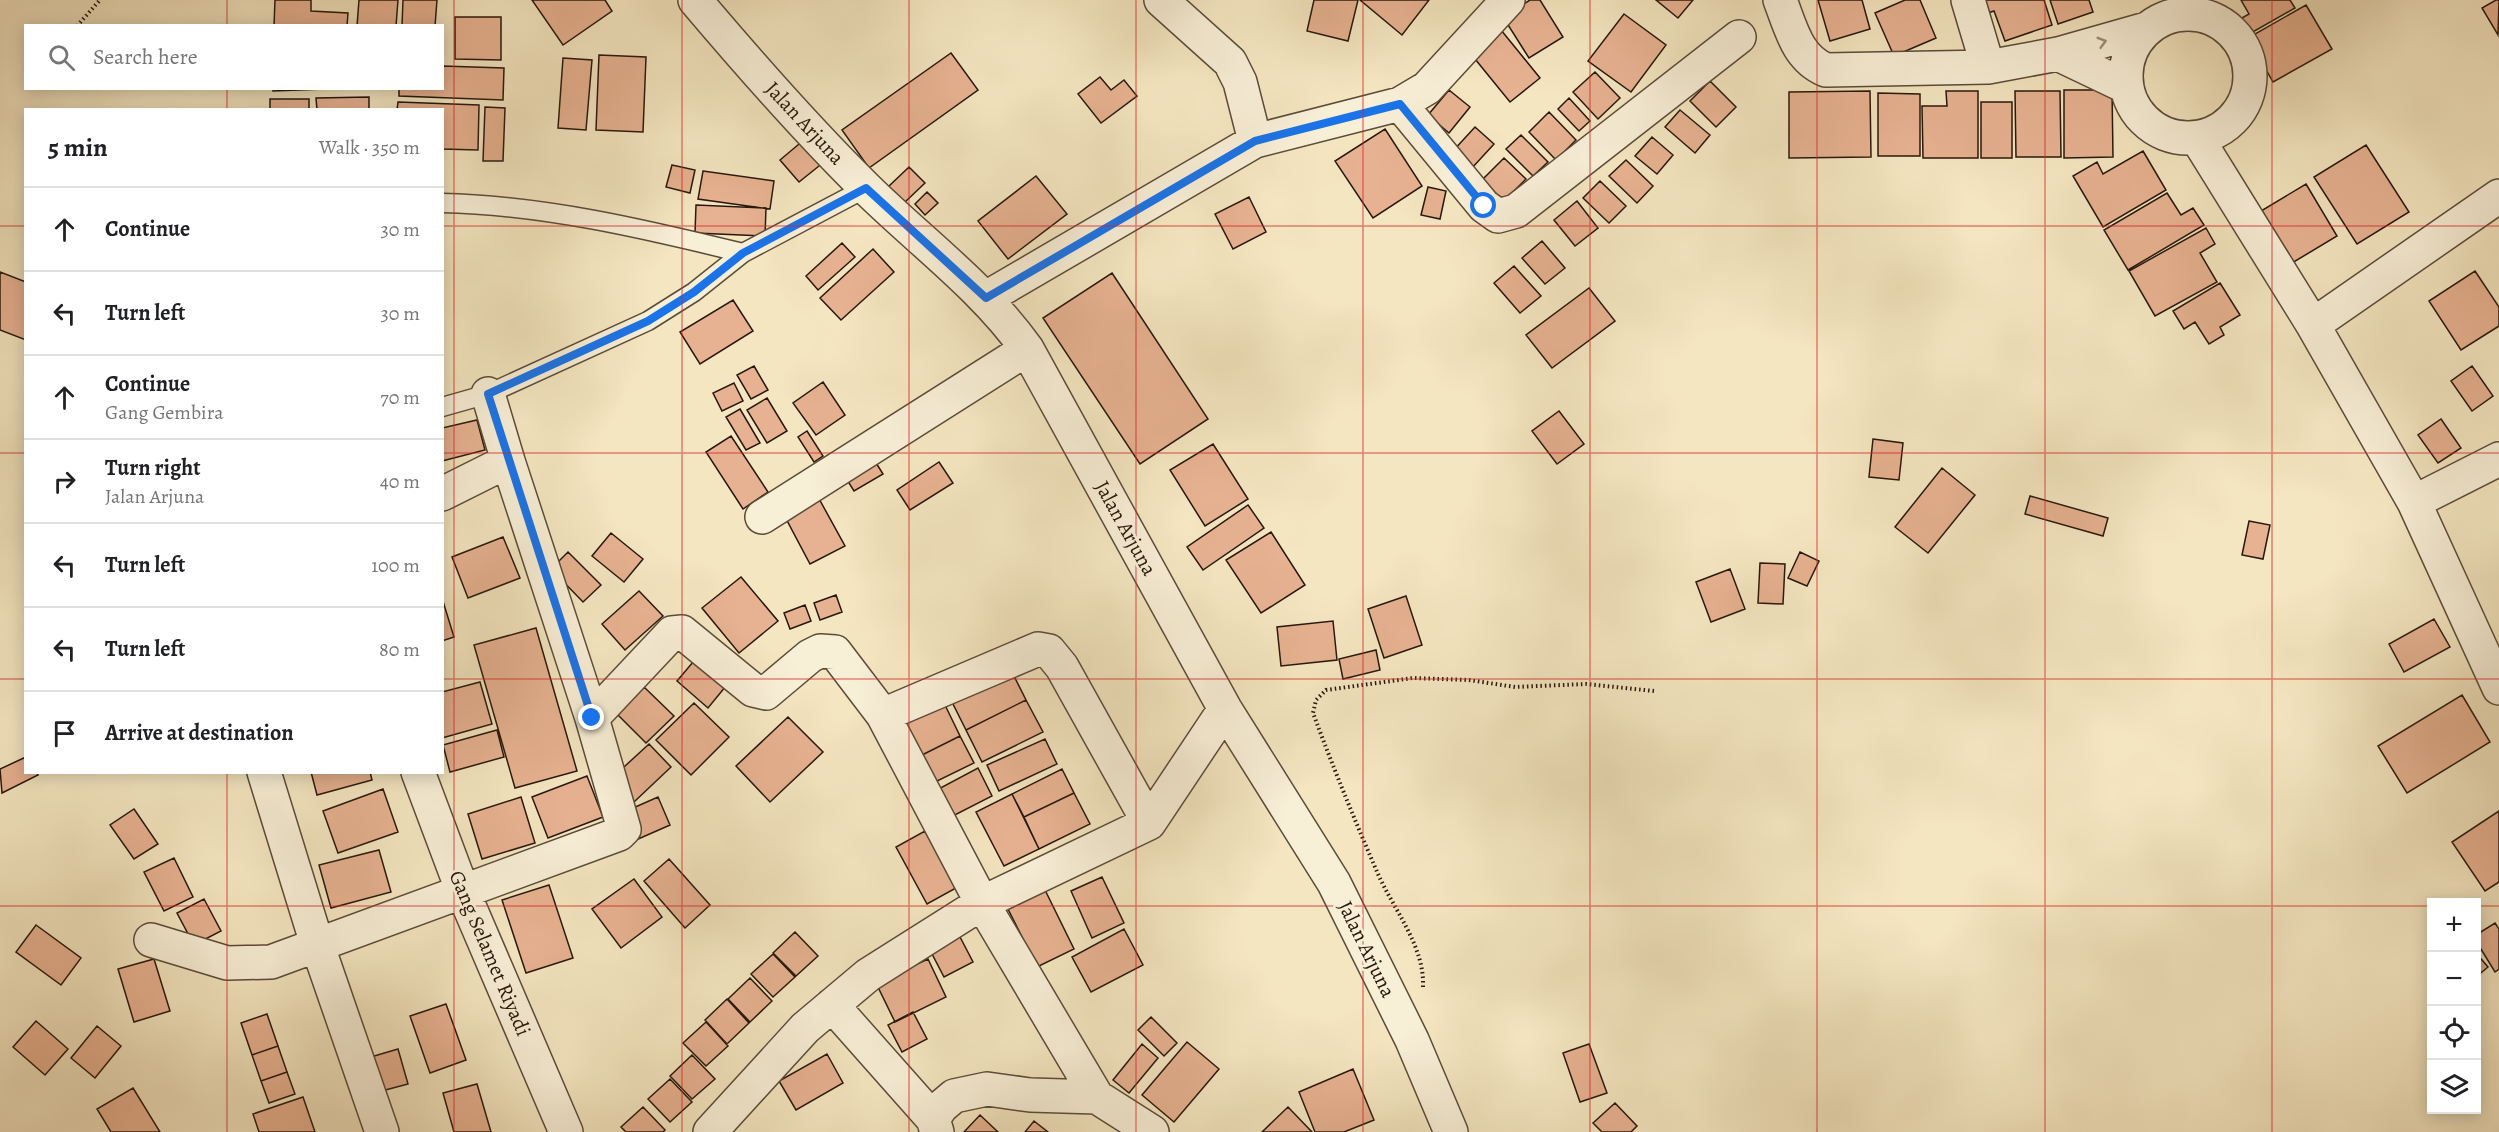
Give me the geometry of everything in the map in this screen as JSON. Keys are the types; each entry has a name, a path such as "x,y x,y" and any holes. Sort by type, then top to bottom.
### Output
{"street":[{"name":"Jalan Arjuna","path":"695,0 751,66 866,188 986,298 1027,349 1226,709 1334,883 1412,1040 1451,1132"},
{"path":"1161,0 1230,62 1240,82 1255,141"},
{"path":"986,298 1255,141 1400,104 1427,88 1508,0"},
{"path":"1780,0 1797,43 1810,63 1826,70 1988,67 2058,54 2152,17 2199,15 2213,11 2245,50 2250,68 2249,88 2243,106 2231,121 2215,132 2197,138 2177,138 2158,131 2143,120 2132,104 2126,86 2126,65 2133,45 2152,17"},
{"path":"1968,0 1988,67"},
{"path":"1400,104 1484,206 1498,216 1516,211 1739,37"},
{"path":"2058,54 2126,86"},
{"path":"2197,138 2313,326 2414,502 2499,688"},
{"path":"2313,326 2499,196"},
{"path":"762,517 1027,349"},
{"path":"152,940 227,963 271,962 619,834 624,829 592,718 488,394"},
{"path":"2414,502 2499,459"},
{"path":"444,493 508,461"},
{"path":"592,718 672,633 682,632 753,690 766,693 810,656 820,651 835,652 883,715 982,903 1097,1097 1152,1132"},
{"path":"883,715 1038,649 1049,651 1054,654 1062,667 1149,823"},
{"path":"710,1132 805,1028 868,975 982,903 1149,823 1226,709"},
{"path":"265,774 317,944 382,1132"},
{"name":"Gang Selamet Riyadi","path":"419,774 463,892 566,1132"},
{"path":"832,1005 935,1125"},
{"path":"935,1125 941,1107 954,1096 987,1089 1030,1095 1097,1097"}],"lane":[{"path":"444,406 488,394 648,321 694,292 743,253 866,188"},
{"path":"444,203 490,204 661,233 743,253"}],"path":[{"path":"79,24 100,0"},
{"path":"1422,993 1424,973 1419,955 1379,877 1343,793 1313,713 1316,700 1326,690 1413,678 1469,680 1515,687 1586,684 1654,691"}],"building":[{"path":"275,0 311,0 311,11 348,13 347,24 274,24"},
{"path":"359,0 398,0 396,24 357,24"},
{"path":"403,0 437,0 435,24 402,24"},
{"path":"532,0 605,0 612,11 563,45"},
{"path":"1314,0 1358,0 1348,41 1307,31"},
{"path":"1360,0 1429,0 1402,35"},
{"path":"1530,0 1540,0 1563,37 1529,58 1503,17"},
{"path":"1656,0 1693,0 1678,18"},
{"path":"1818,0 1862,0 1870,29 1830,41"},
{"path":"1905,0 1920,0 1936,38 1894,56 1875,13"},
{"path":"1977,0 2044,0 2052,25 2005,41 1994,11 1982,15"},
{"path":"2050,0 2089,0 2093,12 2058,24"},
{"path":"2241,0 2290,0 2295,8 2244,37 2235,22 2249,14"},
{"path":"2499,0 2498,35 2482,8"},
{"path":"2306,5 2332,49 2273,82 2248,38"},
{"path":"1624,14 1666,45 1631,92 1588,61"},
{"path":"455,17 501,17 501,60 455,59"},
{"path":"1501,30 1540,78 1510,102 1471,54"},
{"path":"951,53 978,90 869,168 842,130"},
{"path":"599,55 646,57 643,132 596,130"},
{"path":"563,58 592,60 586,130 558,128"},
{"path":"444,66 504,68 503,100 399,96 399,90 444,90"},
{"path":"1595,72 1620,98 1598,119 1573,92"},
{"path":"1100,77 1111,90 1124,80 1137,96 1101,123 1078,94"},
{"path":"1710,81 1736,107 1716,127 1690,101"},
{"path":"1449,90 1470,107 1449,133 1428,115"},
{"path":"2064,90 2112,90 2113,157 2064,158"},
{"path":"1870,91 1871,157 1789,158 1789,92"},
{"path":"1946,91 1978,91 1978,158 1923,158 1922,106 1947,106"},
{"path":"2015,91 2060,91 2061,157 2016,157"},
{"path":"1878,93 1920,94 1920,156 1878,156"},
{"path":"369,97 369,108 317,108 316,98"},
{"path":"1569,98 1590,121 1579,131 1558,109"},
{"path":"270,99 309,99 309,108 270,108"},
{"path":"398,102 479,105 478,150 444,149 444,108 397,108"},
{"path":"1981,102 2012,102 2012,158 1981,158"},
{"path":"485,107 505,108 503,161 483,161"},
{"path":"1680,110 1710,135 1695,153 1665,127"},
{"path":"1549,112 1576,140 1556,160 1529,132"},
{"path":"1475,127 1494,144 1472,168 1453,151"},
{"path":"1385,129 1422,186 1373,218 1335,161"},
{"path":"1521,135 1548,162 1533,176 1506,149"},
{"path":"1652,137 1673,155 1657,174 1635,156"},
{"path":"805,139 824,162 799,182 780,160"},
{"path":"2366,145 2409,212 2357,244 2314,177"},
{"path":"2143,151 2166,190 2103,227 2073,176 2097,162 2103,174"},
{"path":"1504,158 1526,179 1504,201 1482,180"},
{"path":"1626,160 1653,186 1637,203 1609,176"},
{"path":"672,165 695,170 690,193 666,187"},
{"path":"909,167 925,183 904,203 888,187"},
{"path":"703,171 774,181 770,209 698,199"},
{"path":"1036,176 1067,214 1008,259 978,221"},
{"path":"1600,181 1626,206 1609,223 1583,198"},
{"path":"2306,184 2337,236 2292,263 2261,211"},
{"path":"1428,187 1446,191 1440,219 1421,215"},
{"path":"927,192 938,203 925,215 915,204"},
{"path":"2167,193 2181,215 2193,208 2204,225 2128,270 2104,230"},
{"path":"1249,197 1266,232 1233,249 1215,214"},
{"path":"1577,201 1598,228 1575,246 1554,220"},
{"path":"696,205 766,208 765,236 695,233"},
{"path":"2206,228 2215,244 2200,253 2217,282 2155,316 2129,271"},
{"path":"1542,241 1565,268 1545,284 1522,258"},
{"path":"842,243 855,257 818,290 806,276"},
{"path":"873,249 894,272 841,320 820,298"},
{"path":"1514,266 1541,296 1520,313 1494,283"},
{"path":"2475,271 2499,307 2499,326 2461,350 2429,301"},
{"path":"0,272 24,281 24,339 0,330"},
{"path":"1112,273 1208,419 1140,464 1043,318"},
{"path":"2220,283 2240,315 2220,327 2224,335 2209,344 2195,322 2184,329 2173,311"},
{"path":"1589,288 1615,321 1552,368 1526,335"},
{"path":"733,300 753,331 700,364 680,332"},
{"path":"754,366 768,390 751,399 737,375"},
{"path":"2472,366 2493,396 2472,411 2451,381"},
{"path":"823,382 845,415 816,435 793,403"},
{"path":"734,383 743,401 722,411 713,393"},
{"path":"767,398 787,431 767,443 747,410"},
{"path":"740,409 760,443 746,450 726,417"},
{"path":"1559,411 1584,444 1557,464 1532,431"},
{"path":"2441,419 2461,448 2438,463 2418,435"},
{"path":"477,420 485,450 444,460 444,428"},
{"path":"807,431 823,456 814,462 798,437"},
{"path":"731,436 768,492 743,509 706,452"},
{"path":"1873,439 1903,443 1899,480 1869,477"},
{"path":"1213,444 1248,499 1205,526 1170,470"},
{"path":"873,458 883,474 854,491 844,475"},
{"path":"939,462 953,483 910,510 897,490"},
{"path":"1942,468 1975,495 1928,553 1895,527"},
{"path":"817,495 845,546 810,564 783,513"},
{"path":"2030,496 2108,518 2103,536 2025,514"},
{"path":"1248,505 1264,528 1203,570 1187,547"},
{"path":"2249,521 2270,525 2263,559 2242,555"},
{"path":"1271,532 1305,585 1261,613 1226,560"},
{"path":"611,533 643,559 624,582 592,556"},
{"path":"503,537 520,578 468,598 452,557"},
{"path":"568,552 601,585 583,602 551,569"},
{"path":"1800,552 1819,561 1807,586 1788,578"},
{"path":"1760,563 1785,564 1783,604 1758,603"},
{"path":"1730,569 1745,609 1711,622 1696,582"},
{"path":"741,577 778,621 739,653 702,608"},
{"path":"639,591 663,616 625,650 602,624"},
{"path":"836,595 842,612 820,620 814,603"},
{"path":"1406,596 1422,645 1384,658 1368,609"},
{"path":"444,604 454,637 444,640"},
{"path":"805,605 811,621 790,629 784,613"},
{"path":"2434,619 2450,647 2404,672 2389,644"},
{"path":"1333,621 1337,660 1281,666 1277,627"},
{"path":"536,628 577,771 515,788 474,645"},
{"path":"1376,650 1380,670 1343,679 1339,659"},
{"path":"699,655 730,681 708,708 677,681"},
{"path":"1010,668 1026,700 966,730 950,698"},
{"path":"480,682 492,724 444,737 444,691"},
{"path":"644,687 674,716 646,743 617,714"},
{"path":"2462,695 2490,742 2407,793 2378,746"},
{"path":"1026,700 1043,732 982,762 966,730"},
{"path":"694,703 729,737 691,775 656,740"},
{"path":"944,703 960,736 918,757 902,724"},
{"path":"788,717 823,752 770,802 736,766"},
{"path":"497,730 504,757 450,772 444,745"},
{"path":"960,736 974,763 931,784 918,757"},
{"path":"1045,739 1057,764 999,791 987,765"},
{"path":"649,744 671,767 634,802 612,778"},
{"path":"24,758 24,774 38,775 2,793 0,769"},
{"path":"978,768 992,796 945,820 931,793"},
{"path":"1062,769 1074,793 1024,817 1012,794"},
{"path":"312,774 370,774 372,780 317,795"},
{"path":"587,776 603,817 548,838 532,797"},
{"path":"383,789 398,832 338,853 323,811"},
{"path":"1074,793 1090,824 1039,849 1024,817"},
{"path":"1012,794 1039,849 1004,866 976,812"},
{"path":"521,797 535,843 482,859 468,814"},
{"path":"658,797 670,825 636,840 624,812"},
{"path":"134,809 158,844 134,859 110,825"},
{"path":"2499,811 2499,882 2485,891 2452,842"},
{"path":"925,831 956,888 927,904 896,847"},
{"path":"379,850 391,892 331,908 319,865"},
{"path":"174,858 193,897 164,911 144,872"},
{"path":"669,859 710,905 685,928 644,881"},
{"path":"1102,877 1124,923 1092,938 1071,891"},
{"path":"634,879 662,917 621,948 592,909"},
{"path":"549,885 573,958 526,973 502,900"},
{"path":"1045,890 1074,949 1037,967 1008,909"},
{"path":"204,899 221,931 194,945 177,913"},
{"path":"2495,923 2499,929 2499,969 2495,972 2481,949 2481,932"},
{"path":"36,925 81,958 61,985 16,952"},
{"path":"1124,929 1143,965 1091,992 1072,957"},
{"path":"795,932 818,956 796,976 773,953"},
{"path":"959,935 973,962 944,977 930,950"},
{"path":"773,954 795,977 773,997 751,974"},
{"path":"154,959 170,1011 134,1022 118,969"},
{"path":"928,959 946,997 895,1022 876,983"},
{"path":"2481,959 2488,967 2481,973"},
{"path":"750,978 772,1001 750,1022 728,999"},
{"path":"727,999 749,1023 727,1044 705,1020"},
{"path":"446,1004 466,1060 430,1073 410,1016"},
{"path":"913,1012 927,1039 902,1052 888,1025"},
{"path":"267,1014 278,1046 252,1055 241,1023"},
{"path":"1151,1017 1177,1043 1164,1056 1138,1030"},
{"path":"36,1021 68,1049 45,1075 13,1047"},
{"path":"706,1022 728,1046 706,1066 683,1043"},
{"path":"97,1026 121,1046 95,1078 71,1058"},
{"path":"1187,1042 1219,1069 1174,1122 1142,1095"},
{"path":"1142,1044 1158,1058 1129,1093 1113,1080"},
{"path":"1589,1044 1607,1093 1580,1102 1563,1053"},
{"path":"278,1046 287,1072 261,1081 252,1055"},
{"path":"398,1049 408,1084 374,1093 364,1059"},
{"path":"827,1054 843,1083 796,1110 779,1081"},
{"path":"692,1055 715,1079 692,1099 670,1076"},
{"path":"1353,1069 1374,1120 1344,1132 1315,1132 1299,1092"},
{"path":"287,1072 295,1094 269,1103 261,1081"},
{"path":"670,1079 692,1102 670,1122 648,1099"},
{"path":"477,1084 491,1132 454,1132 443,1093"},
{"path":"133,1088 160,1132 111,1132 97,1109"},
{"path":"303,1097 315,1132 259,1132 253,1114"},
{"path":"1615,1103 1637,1126 1631,1132 1602,1132 1593,1123"},
{"path":"643,1107 665,1130 663,1132 626,1132 621,1127"},
{"path":"1288,1107 1312,1132 1262,1132"},
{"path":"980,1115 998,1132 964,1132"},
{"path":"1034,1121 1048,1132 1025,1132"}],"route":[{"path":"592,718 488,394 648,321 694,292 743,253 866,188 986,298 1255,141 1341,117 1400,104 1484,206"}]}
